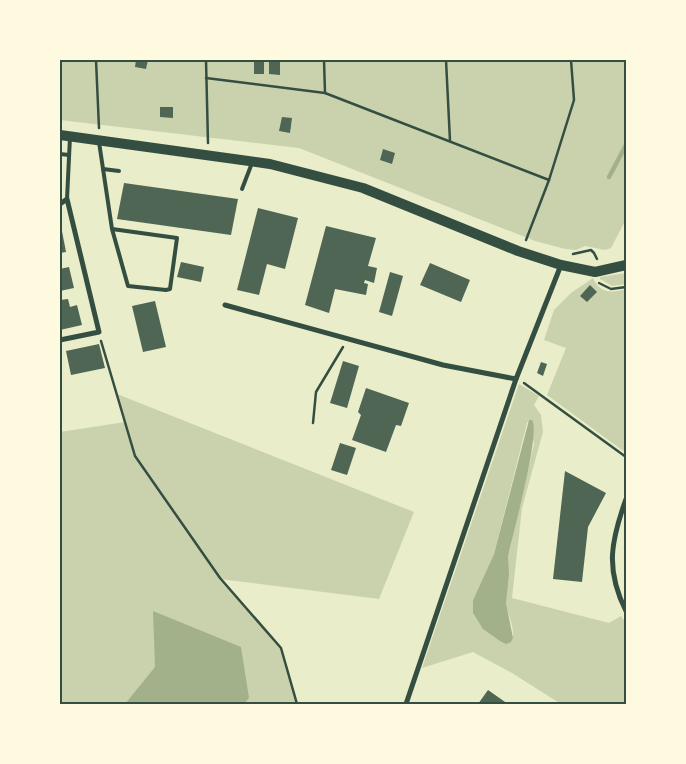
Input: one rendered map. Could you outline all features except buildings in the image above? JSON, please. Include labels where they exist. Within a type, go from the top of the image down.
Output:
[{"type":"main road","points":[[65,136],[289,168],[363,188],[518,251],[560,265],[595,272],[626,265]]},
{"type":"street","points":[[60,204],[67,199],[99,332],[60,340]]},
{"type":"street","points":[[406,704],[516,379],[560,265]]},
{"type":"street","points":[[225,305],[443,365],[516,379]]},
{"type":"street","points":[[626,499],[616,526],[612,568],[615,585],[626,611]]},
{"type":"lane","points":[[65,136],[69,155],[67,199]]},
{"type":"lane","points":[[99,142],[112,229],[128,286],[170,289],[177,238],[112,229]]},
{"type":"lane","points":[[60,154],[69,155]]},
{"type":"lane","points":[[242,189],[253,162]]},
{"type":"lane","points":[[103,169],[119,171]]},
{"type":"path","points":[[96,60],[99,142]]},
{"type":"path","points":[[206,60],[208,156]]},
{"type":"path","points":[[324,60],[325,93]]},
{"type":"path","points":[[446,60],[450,141]]},
{"type":"path","points":[[518,251],[528,235],[549,180],[574,100],[571,60]]},
{"type":"path","points":[[206,78],[325,93],[549,180]]},
{"type":"path","points":[[99,332],[135,456],[220,578],[282,648],[297,704]]},
{"type":"path","points":[[313,423],[316,392],[347,339]]},
{"type":"path","points":[[516,379],[530,385],[626,457]]},
{"type":"shaded area","points":[[60,60],[626,60],[626,218],[611,248],[605,250],[585,246],[576,250],[565,249],[535,241],[299,148],[60,120]]},
{"type":"shaded area","points":[[626,273],[626,284],[612,286],[600,279],[600,277]]},
{"type":"shaded area","points":[[593,278],[603,290],[616,291],[626,289],[626,453],[547,395],[566,348],[544,340],[554,310],[571,293]]},
{"type":"shaded area","points":[[519,384],[539,396],[534,405],[541,415],[543,432],[522,508],[512,598],[609,623],[621,616],[626,623],[626,704],[561,704],[512,673],[473,652],[422,668]],"holes":[[[529,420],[534,444],[508,557],[506,604],[513,628],[511,642],[473,600],[494,554]]]},
{"type":"shaded area","points":[[117,394],[414,512],[379,599],[220,579],[281,648],[297,704],[60,704],[60,432],[125,422]]},
{"type":"shaded area","points":[[529,420],[532,420],[534,429],[533,444],[508,557],[509,574],[506,603],[513,638],[511,642],[506,644],[483,629],[473,613],[473,600],[494,554]]},
{"type":"shaded area","points":[[153,611],[241,647],[249,698],[244,704],[125,704],[155,667]]},
{"type":"waterway","points":[[609,177],[626,145]]}]
